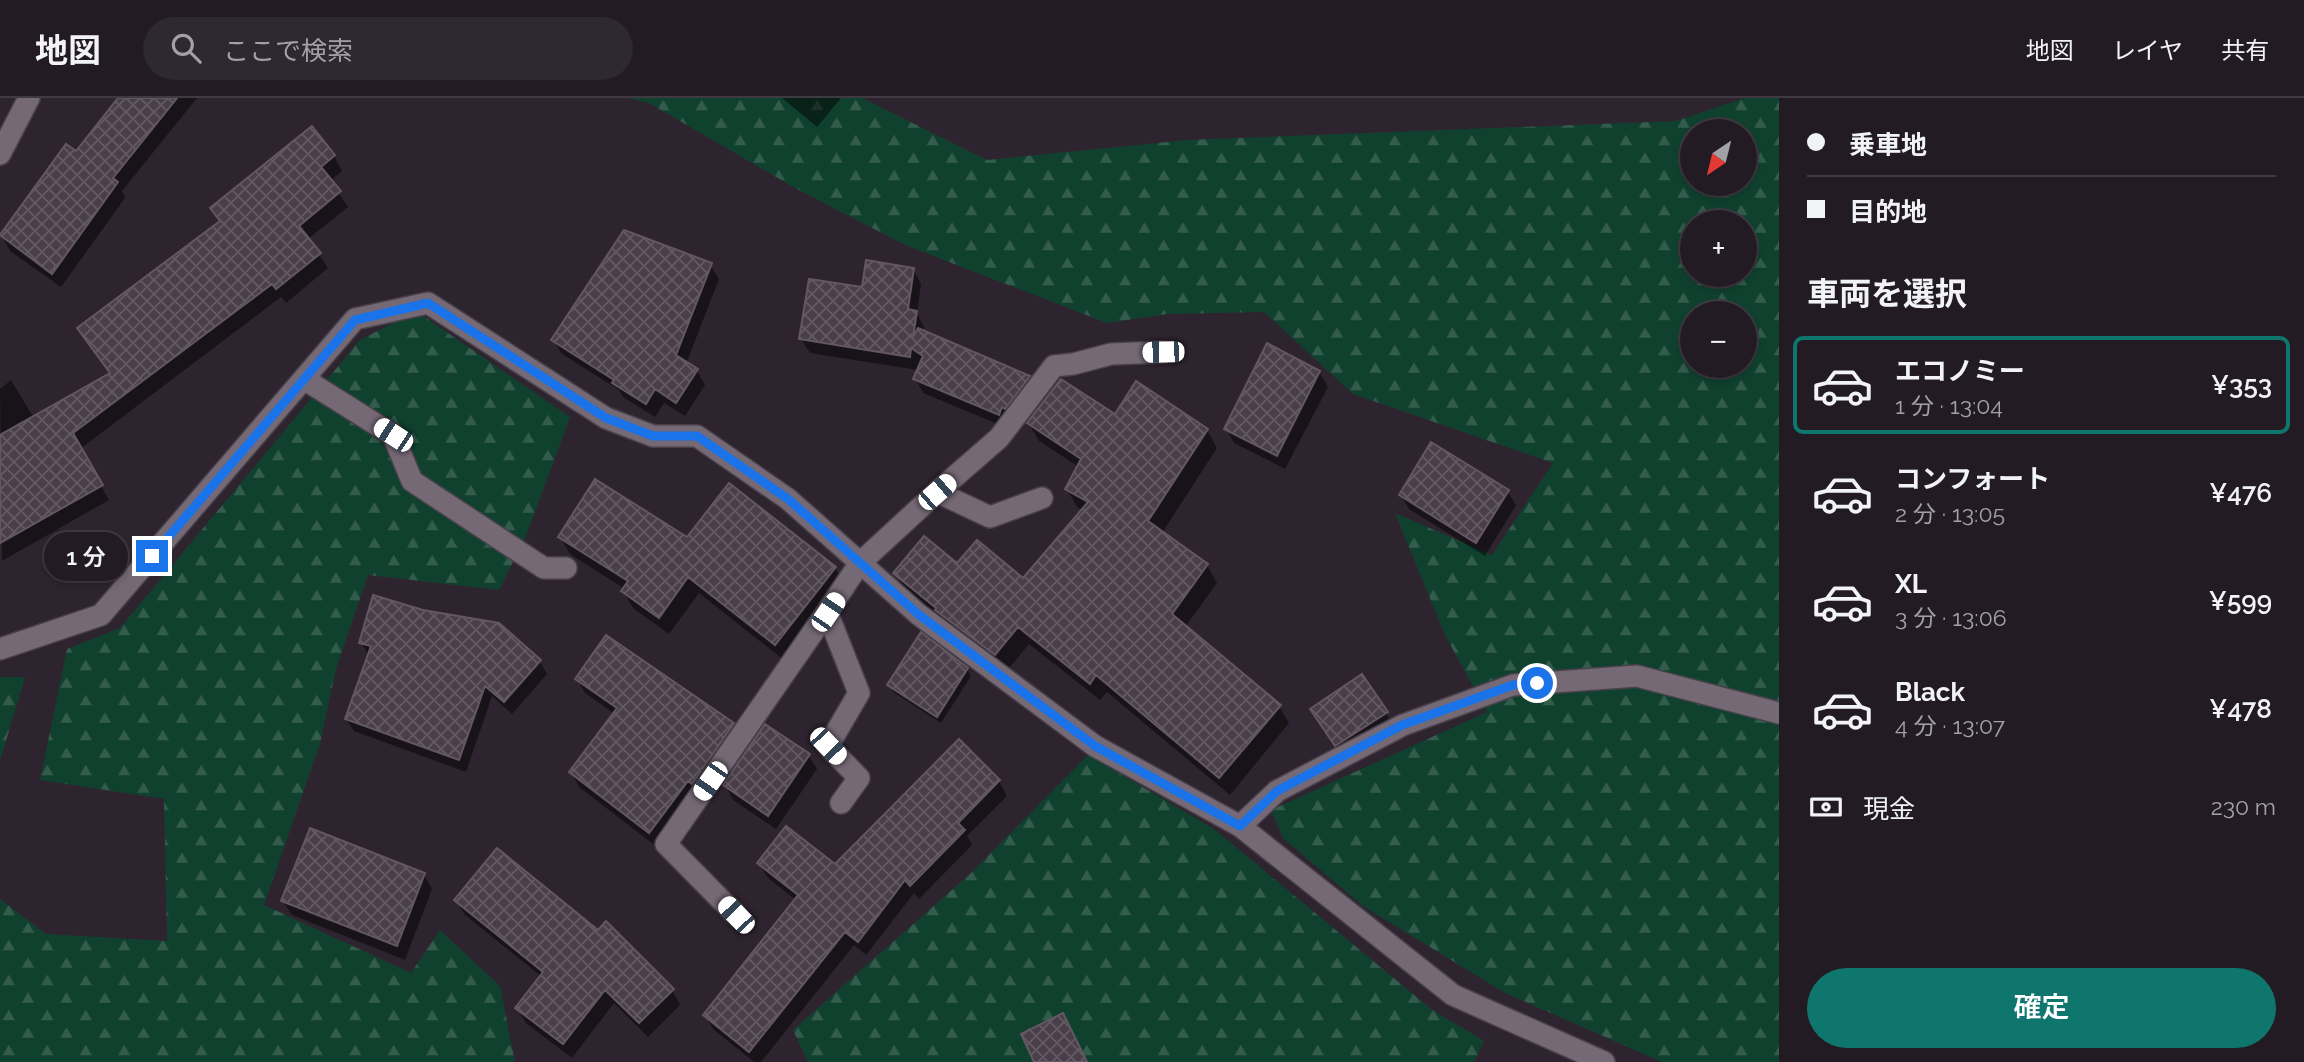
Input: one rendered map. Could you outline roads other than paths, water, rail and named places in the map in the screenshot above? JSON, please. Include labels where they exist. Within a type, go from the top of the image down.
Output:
[{"type":"street","points":[[0,154],[29,98]]},
{"type":"street","points":[[0,649],[101,615],[355,320],[428,303],[606,418],[653,436],[697,436],[788,499],[918,614],[1095,746],[1240,826],[1453,995],[1604,1062]]},
{"type":"street","points":[[736,915],[666,844],[860,563],[999,438],[1054,366],[1111,354],[1163,352]]},
{"type":"street","points":[[304,379],[393,435],[412,481],[544,568],[566,568]]},
{"type":"street","points":[[937,492],[990,517],[1042,498]]},
{"type":"street","points":[[828,612],[859,693],[828,746],[859,778],[841,803]]},
{"type":"street","points":[[1240,826],[1277,791],[1402,725],[1513,685],[1637,676],[1779,713]]}]
